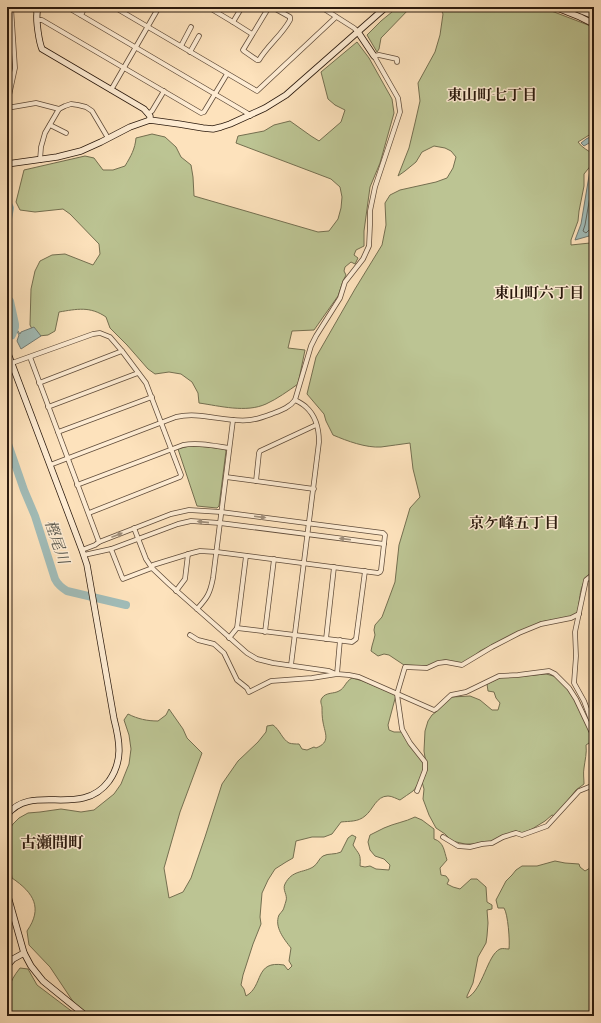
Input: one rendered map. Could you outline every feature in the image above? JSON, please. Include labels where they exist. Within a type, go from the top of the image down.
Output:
[{"type":"street","points":[[7,105],[15,68],[11,7]]},
{"type":"street","points":[[67,7],[250,116]]},
{"type":"street","points":[[81,15],[85,7]]},
{"type":"street","points":[[114,7],[257,91],[336,18]]},
{"type":"street","points":[[111,90],[159,7]]},
{"type":"street","points":[[180,7],[183,9],[186,7]]},
{"type":"street","points":[[213,7],[213,10],[252,34]]},
{"type":"street","points":[[233,22],[242,7]]},
{"type":"street","points":[[269,7],[243,50],[257,60],[259,60],[265,50],[290,20],[290,17],[272,7]]},
{"type":"street","points":[[50,465],[176,417],[198,415],[233,420],[248,420],[265,417],[289,406],[295,400],[313,341],[340,298],[346,282],[363,259],[369,246],[370,211],[375,187],[400,112],[398,98],[374,56],[358,32],[322,7]]},
{"type":"street","points":[[7,164],[66,156],[101,142],[137,124],[150,120],[203,128],[226,126],[250,116],[286,95],[386,7]]},
{"type":"street","points":[[555,7],[594,24]]},
{"type":"street","points":[[572,7],[594,16]]},
{"type":"street","points":[[38,8],[37,20],[42,49],[144,109],[150,120]]},
{"type":"street","points":[[37,20],[42,20],[201,113],[204,112],[227,74]]},
{"type":"street","points":[[181,46],[191,27]]},
{"type":"street","points":[[190,52],[199,36]]},
{"type":"street","points":[[374,56],[379,55],[397,59],[397,62]]},
{"type":"street","points":[[148,114],[152,111],[164,91]]},
{"type":"street","points":[[7,108],[36,103],[59,109]]},
{"type":"street","points":[[40,160],[41,147],[45,133],[59,109],[71,104],[86,107],[92,111],[108,138]]},
{"type":"street","points":[[50,125],[66,133]]},
{"type":"street","points":[[12,363],[93,334],[104,334],[110,337],[122,351],[148,387],[172,449],[181,475],[180,478],[89,513]]},
{"type":"street","points":[[7,351],[83,553],[99,630],[120,749],[114,774],[107,783],[94,794],[76,800],[30,800],[14,807],[7,815]]},
{"type":"street","points":[[39,383],[122,351]]},
{"type":"street","points":[[30,357],[99,542]]},
{"type":"street","points":[[48,407],[138,373]]},
{"type":"street","points":[[58,432],[152,397]]},
{"type":"street","points":[[292,665],[319,442],[315,420],[308,410],[295,400]]},
{"type":"street","points":[[197,609],[210,592],[213,578],[233,420]]},
{"type":"street","points":[[256,481],[260,452],[316,425]]},
{"type":"street","points":[[78,485],[172,449],[191,444],[229,448]]},
{"type":"street","points":[[226,477],[314,489]]},
{"type":"street","points":[[83,553],[99,542],[134,528],[172,514],[194,509],[383,533],[385,535],[380,572],[378,573],[200,551],[153,565],[152,568],[123,579],[111,549]]},
{"type":"street","points":[[83,553],[111,549],[185,522],[196,521],[384,544]]},
{"type":"street","points":[[134,528],[146,559],[152,568],[228,638],[256,659],[329,671],[337,674],[356,676],[434,710],[451,696],[466,692],[499,676],[518,676],[548,671],[555,674],[569,688],[576,699],[594,740]]},
{"type":"street","points":[[176,591],[184,579],[188,554]]},
{"type":"street","points":[[228,638],[237,628],[246,556]]},
{"type":"street","points":[[265,632],[274,560]]},
{"type":"street","points":[[326,639],[334,567]]},
{"type":"street","points":[[237,628],[352,642],[356,639],[365,571]]},
{"type":"street","points":[[594,575],[586,580],[575,632],[576,656],[574,683],[584,701],[594,728]]},
{"type":"street","points":[[417,791],[425,770],[425,762],[410,743],[402,729],[397,694],[405,667],[427,668],[446,662],[457,665],[462,664],[519,632],[541,624],[571,618],[579,614]]},
{"type":"street","points":[[190,635],[198,640],[214,644],[224,653],[237,680],[247,688],[249,692],[271,681],[312,678],[337,674]]},
{"type":"street","points":[[337,674],[340,640]]},
{"type":"street","points":[[443,837],[458,846],[470,848],[482,844],[492,843],[511,834],[525,834],[547,826],[579,791],[594,785]]},
{"type":"street","points":[[7,893],[9,908],[24,953],[31,966],[43,981],[86,1016]]},
{"type":"street","points":[[7,966],[13,959],[24,953]]},
{"type":"green space","points":[[398,7],[411,7],[381,38],[377,52],[367,35]]},
{"type":"green space","points":[[440,7],[541,7],[588,25],[594,29],[594,132],[578,142],[594,155],[594,161],[584,174],[584,186],[578,221],[571,240],[571,245],[590,243],[594,238],[594,574],[585,580],[581,590],[578,612],[571,617],[540,622],[480,651],[462,663],[457,664],[445,660],[426,666],[404,665],[389,655],[384,654],[378,656],[371,651],[375,635],[375,625],[382,617],[395,582],[399,545],[410,508],[420,497],[413,469],[410,443],[375,447],[350,442],[333,435],[324,414],[307,394],[316,357],[382,245],[386,225],[385,203],[390,195],[400,190],[447,178],[453,168],[456,157],[451,151],[434,146],[422,152],[416,162],[398,176],[409,148],[420,101],[418,83],[435,52],[440,35],[443,14]]},
{"type":"green space","points":[[357,42],[369,58],[392,99],[394,113],[380,163],[370,187],[364,231],[364,246],[356,250],[354,255],[358,258],[355,264],[351,262],[345,267],[344,271],[346,275],[338,296],[314,330],[292,331],[288,348],[305,350],[298,384],[274,400],[258,407],[233,408],[199,403],[198,393],[192,382],[181,374],[169,372],[155,374],[148,369],[110,328],[106,317],[94,311],[83,309],[59,312],[55,331],[48,335],[39,336],[34,333],[30,325],[31,289],[35,271],[40,261],[52,255],[65,254],[93,265],[100,254],[99,244],[70,214],[63,209],[35,212],[20,210],[16,202],[24,170],[85,156],[94,158],[103,170],[113,170],[125,166],[135,146],[136,138],[152,134],[165,137],[176,147],[181,157],[191,165],[194,196],[318,232],[329,231],[338,219],[341,208],[342,197],[340,187],[331,179],[236,143],[238,136],[264,131],[274,125],[290,121],[319,141],[341,122],[345,110],[335,105],[328,99],[321,72]]},
{"type":"green space","points":[[189,446],[225,449],[226,451],[219,506],[217,508],[197,506],[178,449]]},
{"type":"green space","points":[[546,674],[558,678],[563,683],[578,707],[590,733],[592,740],[586,745],[584,784],[576,790],[555,816],[552,815],[545,821],[523,833],[516,831],[502,836],[495,841],[474,844],[465,844],[452,841],[436,828],[423,799],[424,789],[422,782],[427,770],[424,751],[425,731],[428,721],[432,715],[452,697],[470,696],[480,700],[492,710],[498,710],[500,703],[494,692],[488,691],[487,684],[506,676]]},
{"type":"green space","points":[[352,678],[396,695],[388,725],[389,730],[394,732],[402,732],[424,764],[422,774],[413,791],[400,800],[390,796],[380,798],[362,818],[354,821],[341,822],[332,834],[324,837],[312,837],[296,841],[293,858],[275,869],[262,893],[260,917],[261,924],[253,944],[241,985],[246,996],[252,992],[260,975],[268,966],[274,964],[284,965],[288,970],[292,966],[289,961],[291,948],[280,933],[278,924],[279,915],[283,910],[286,901],[284,886],[288,879],[294,874],[313,867],[323,856],[341,852],[348,838],[352,835],[356,837],[353,845],[360,856],[360,866],[370,866],[376,869],[389,870],[390,865],[384,859],[375,856],[370,850],[368,842],[370,835],[388,826],[415,817],[422,820],[434,829],[434,839],[440,842],[443,847],[447,860],[440,868],[441,875],[446,876],[449,880],[447,884],[460,889],[471,879],[477,879],[486,887],[487,902],[492,905],[492,909],[487,910],[488,923],[486,943],[478,957],[473,983],[467,998],[477,988],[496,952],[500,949],[509,949],[507,916],[504,908],[498,908],[496,900],[506,881],[516,870],[522,866],[537,866],[555,861],[579,864],[585,871],[590,868],[594,859],[594,1016],[92,1016],[78,1008],[50,967],[29,945],[27,931],[32,923],[35,908],[31,895],[12,878],[7,846],[8,831],[13,824],[19,818],[28,813],[61,809],[81,812],[94,810],[114,794],[121,784],[129,764],[131,749],[129,735],[124,720],[128,714],[150,721],[158,721],[166,715],[169,709],[183,729],[187,738],[202,753],[180,812],[164,868],[169,898],[183,892],[191,878],[222,784],[238,761],[258,742],[266,732],[267,726],[273,725],[287,741],[290,743],[299,744],[302,749],[307,750],[321,746],[324,743],[326,734],[322,718],[321,699],[326,695],[341,690]]},
{"type":"green space","points":[[20,968],[28,969],[37,985],[78,1016],[13,1016],[7,1011],[7,998],[13,978]]},
{"type":"water","points":[[594,135],[594,144],[589,143],[584,146],[581,143],[586,139]]},
{"type":"water","points":[[594,168],[594,230],[589,236],[575,240],[581,224],[590,170]]},
{"type":"water","points":[[34,327],[41,336],[21,349],[17,341],[19,335],[15,328],[20,334],[21,332]]},
{"type":"waterway","name":"樫尾川","points":[[7,202],[10,208],[7,224]]},
{"type":"waterway","name":"樫尾川","points":[[7,298],[10,301],[15,324],[12,335]]},
{"type":"waterway","name":"樫尾川","points":[[7,441],[24,490],[35,516],[57,583],[67,591],[126,605]]},
{"type":"district","name":"東山町七丁目","points":[[492,95]]},
{"type":"district","name":"東山町六丁目","points":[[539,293]]},
{"type":"district","name":"京ケ峰五丁目","points":[[514,523]]},
{"type":"district","name":"古瀬間町","points":[[52,842]]}]
